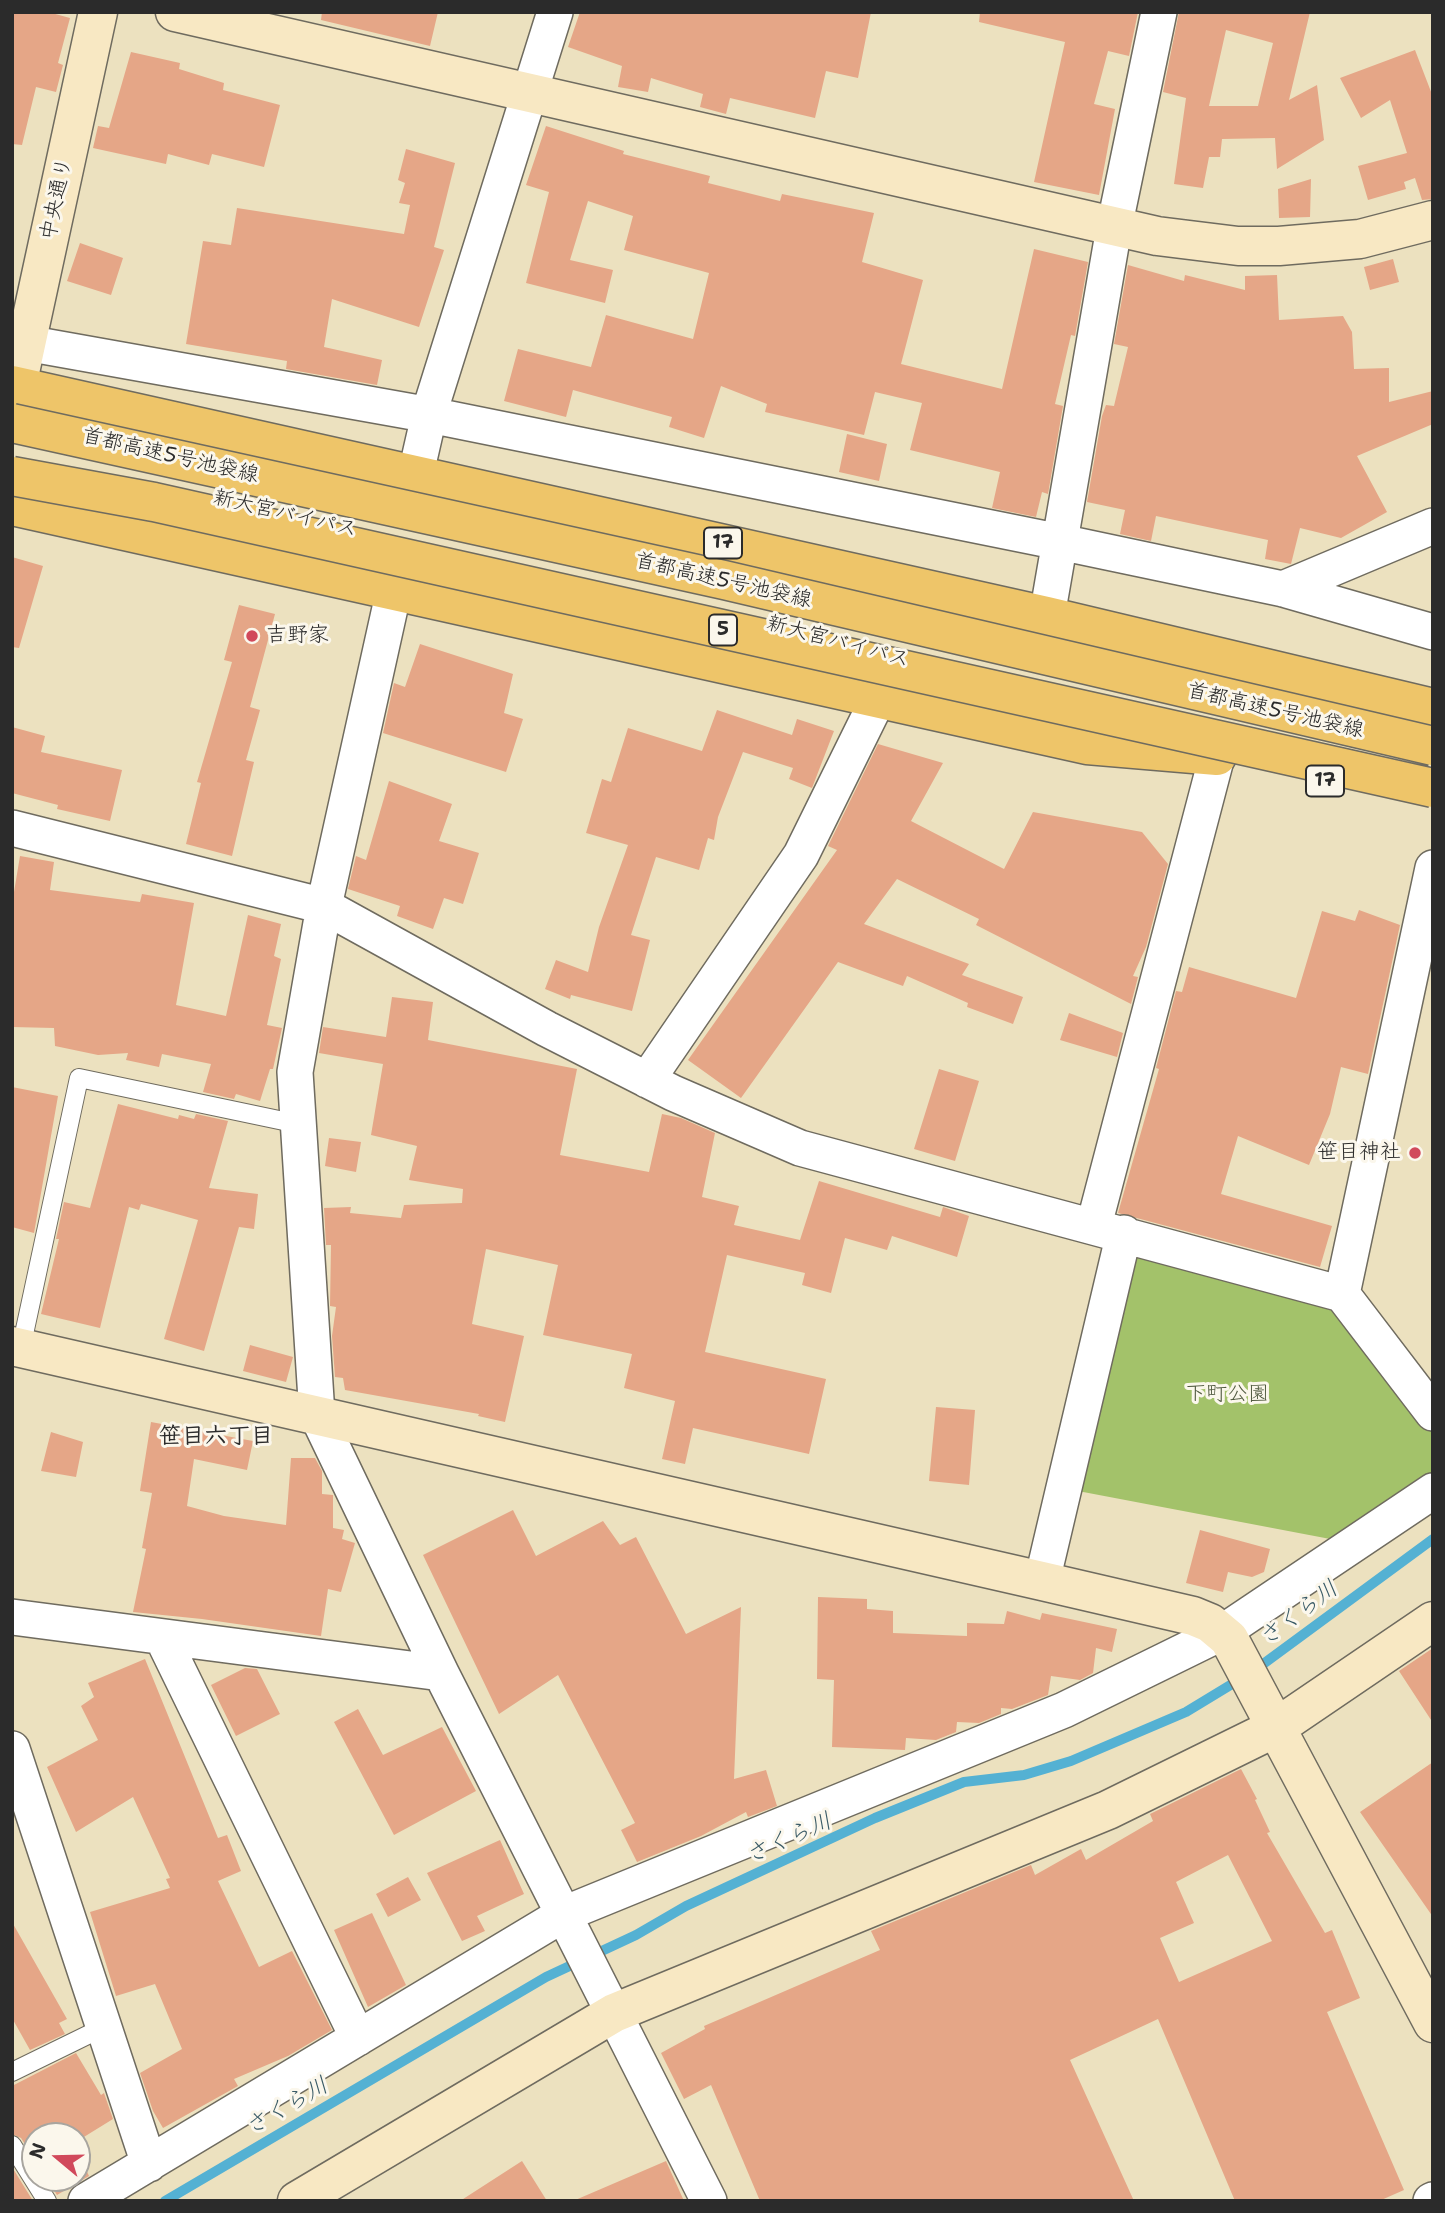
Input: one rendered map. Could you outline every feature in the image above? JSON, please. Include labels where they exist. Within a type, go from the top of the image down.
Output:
[{"type":"highway","name":"17","points":[[14,393],[416,473],[1433,708]]},
{"type":"highway","name":"首都高速5号池袋線","points":[[12,423],[724,580],[1228,701],[1433,746]]},
{"type":"highway","name":"首都高速5号池袋線","points":[[12,476],[155,502],[1433,788]]},
{"type":"highway","name":"新大宮バイパス","points":[[1433,728],[973,647],[156,477],[722,612],[971,677],[1217,756],[1433,806]]},
{"type":"highway","name":"17","points":[[12,506],[1087,745],[1217,756]]},
{"type":"street","name":"中央通り","points":[[14,393],[98,12]]},
{"type":"street","points":[[175,12],[1114,228],[1196,243],[1266,246],[1360,239],[1433,220]]},
{"type":"street","points":[[416,473],[430,415],[555,12]]},
{"type":"street","points":[[1047,617],[1114,228],[1159,12]]},
{"type":"street","points":[[26,343],[430,415],[1060,542],[1283,589],[1433,632]]},
{"type":"street","points":[[1283,589],[1433,526]]},
{"type":"street","points":[[394,590],[324,906],[295,1072],[317,1415],[441,1673],[709,2201]]},
{"type":"street","points":[[647,1080],[802,855],[878,698]]},
{"type":"street","points":[[1042,1581],[1109,1229],[1217,756]]},
{"type":"street","points":[[12,828],[324,906],[647,1080],[800,1149],[1109,1229],[1342,1294],[1433,1413]]},
{"type":"street","points":[[1342,1294],[1433,868]]},
{"type":"street","points":[[16,1347],[1193,1616],[1226,1636],[1433,2023]]},
{"type":"street","points":[[86,2201],[358,2038],[571,1927],[1226,1636],[1433,1491]]},
{"type":"street","points":[[12,1617],[441,1673]]},
{"type":"street","points":[[297,2201],[614,2013],[1108,1810],[1433,1621]]},
{"type":"street","points":[[162,1637],[358,2038]]},
{"type":"street","points":[[12,1749],[149,2164]]},
{"type":"lane","points":[[16,1347],[79,1078],[298,1124]]},
{"type":"lane","points":[[12,2072],[104,2027]]},
{"type":"lane","points":[[12,2145],[47,2201]]},
{"type":"green space","name":"下町公園","points":[[1136,1247],[1335,1299],[1433,1433],[1433,1481],[1346,1542],[1078,1491]]},
{"type":"building","points":[[12,12],[48,12],[70,18],[58,63],[63,65],[56,92],[36,87],[22,145],[12,144]]},
{"type":"building","points":[[322,12],[438,12],[430,46],[321,20]]},
{"type":"building","points":[[580,12],[871,12],[858,78],[826,71],[815,118],[730,98],[726,114],[700,107],[703,94],[651,78],[648,92],[618,87],[622,66],[568,47]]},
{"type":"building","points":[[980,12],[1138,12],[1129,56],[1108,51],[1094,104],[1115,109],[1099,195],[1034,182],[1065,42],[979,22]]},
{"type":"building","points":[[1179,12],[1310,12],[1289,100],[1317,85],[1324,140],[1277,169],[1275,138],[1222,139],[1220,157],[1209,157],[1203,188],[1174,184],[1186,98],[1163,92]],"holes":[[[1226,30],[1273,43],[1258,106],[1209,106]]]},
{"type":"building","points":[[1415,50],[1433,97],[1433,199],[1422,200],[1415,178],[1404,182],[1406,189],[1368,200],[1358,166],[1407,153],[1390,100],[1361,118],[1340,78]]},
{"type":"building","points":[[131,52],[180,63],[179,69],[224,83],[223,90],[280,105],[264,167],[212,154],[209,165],[168,154],[166,164],[93,148],[98,126],[109,128]]},
{"type":"building","points":[[546,126],[624,151],[623,154],[710,176],[708,183],[780,201],[782,194],[874,213],[862,262],[923,280],[901,364],[1002,389],[1034,249],[1088,262],[1075,336],[1071,335],[1055,404],[1063,406],[1048,494],[1042,492],[1036,517],[992,508],[1000,472],[910,450],[922,403],[875,392],[864,435],[765,412],[767,404],[721,386],[704,438],[669,427],[672,417],[573,390],[566,417],[504,401],[518,349],[591,367],[606,315],[693,339],[709,273],[624,250],[633,216],[588,201],[570,260],[613,270],[605,303],[526,283],[549,192],[526,185]]},
{"type":"building","points":[[406,149],[455,163],[434,247],[444,250],[419,327],[332,299],[324,347],[382,360],[377,385],[286,369],[287,361],[186,344],[203,241],[231,245],[237,208],[404,234],[410,205],[399,203],[405,183],[398,180]]},
{"type":"building","points":[[1311,179],[1310,217],[1279,218],[1278,189]]},
{"type":"building","points":[[80,243],[123,258],[111,295],[67,281]]},
{"type":"building","points":[[1393,259],[1399,282],[1370,290],[1364,267]]},
{"type":"building","points":[[1128,265],[1184,281],[1185,275],[1245,290],[1245,276],[1277,275],[1279,320],[1343,316],[1352,332],[1354,369],[1389,368],[1389,402],[1433,391],[1433,424],[1357,456],[1387,512],[1341,538],[1300,528],[1291,564],[1265,559],[1268,540],[1156,516],[1151,541],[1120,534],[1125,510],[1087,502],[1102,416],[1106,405],[1114,406],[1128,347],[1114,344]]},
{"type":"building","points":[[847,434],[887,444],[879,481],[839,472]]},
{"type":"building","points":[[12,557],[43,566],[19,648],[12,647]]},
{"type":"building","points":[[239,605],[275,614],[250,707],[260,710],[246,760],[254,762],[232,856],[186,844],[201,783],[197,782],[232,662],[224,660]]},
{"type":"building","points":[[420,644],[513,674],[504,713],[523,719],[506,772],[383,733],[394,683],[405,687]]},
{"type":"building","points":[[717,710],[792,735],[797,719],[834,731],[812,788],[789,779],[793,768],[743,752],[718,817],[714,840],[708,838],[699,870],[656,857],[631,935],[650,940],[632,1011],[571,995],[570,999],[545,989],[556,960],[588,972],[599,927],[628,845],[586,833],[602,779],[611,782],[628,728],[702,751]]},
{"type":"building","points":[[12,727],[45,736],[41,752],[122,770],[110,821],[57,809],[58,805],[12,793]]},
{"type":"building","points":[[878,744],[943,763],[911,821],[1004,869],[1033,812],[1142,832],[1168,864],[1146,947],[1133,976],[1138,977],[1131,1004],[976,925],[979,919],[897,879],[864,924],[969,964],[962,975],[1023,997],[1013,1024],[967,1007],[968,1003],[907,976],[903,986],[838,962],[741,1098],[688,1060],[837,850],[828,846]]},
{"type":"building","points":[[389,781],[452,804],[439,841],[479,853],[463,904],[444,898],[433,929],[397,916],[400,906],[348,889],[356,856],[366,860]]},
{"type":"building","points":[[20,856],[54,862],[50,890],[140,902],[142,894],[194,903],[176,1005],[226,1016],[248,915],[281,924],[274,956],[281,959],[267,1025],[282,1028],[273,1069],[270,1069],[260,1101],[236,1094],[234,1099],[203,1092],[211,1064],[162,1054],[159,1067],[126,1060],[128,1053],[98,1055],[55,1046],[54,1028],[12,1027],[12,904]]},
{"type":"building","points":[[1359,910],[1400,925],[1368,1074],[1341,1067],[1330,1114],[1309,1165],[1238,1136],[1221,1194],[1332,1226],[1320,1267],[1118,1213],[1159,1069],[1156,1068],[1176,991],[1182,992],[1189,967],[1296,998],[1322,911],[1355,921]]},
{"type":"building","points":[[392,997],[433,1002],[428,1040],[577,1069],[560,1155],[649,1172],[662,1114],[681,1118],[715,1133],[702,1197],[739,1206],[734,1225],[800,1240],[819,1181],[940,1217],[943,1207],[969,1216],[957,1257],[892,1236],[887,1250],[845,1238],[831,1293],[802,1285],[805,1273],[727,1255],[705,1352],[826,1379],[809,1454],[693,1428],[685,1464],[662,1459],[675,1401],[624,1388],[632,1354],[543,1335],[558,1265],[486,1249],[472,1324],[524,1336],[505,1422],[478,1416],[479,1414],[345,1390],[343,1378],[335,1377],[332,1336],[336,1307],[330,1306],[331,1245],[326,1245],[324,1208],[351,1207],[350,1213],[401,1218],[404,1205],[462,1203],[463,1189],[409,1180],[417,1146],[371,1135],[383,1064],[319,1053],[323,1027],[386,1037]]},
{"type":"building","points":[[1069,1013],[1123,1033],[1117,1057],[1060,1040]]},
{"type":"building","points":[[939,1069],[979,1081],[955,1161],[914,1149]]},
{"type":"building","points":[[12,1087],[58,1096],[34,1233],[12,1227]]},
{"type":"building","points":[[118,1104],[178,1119],[179,1115],[194,1119],[196,1114],[228,1121],[209,1188],[258,1194],[254,1229],[239,1227],[204,1351],[164,1339],[198,1220],[141,1204],[139,1210],[129,1207],[100,1328],[41,1314],[59,1239],[56,1239],[64,1202],[90,1208]]},
{"type":"building","points":[[329,1138],[361,1142],[356,1172],[325,1166]]},
{"type":"building","points":[[250,1345],[293,1357],[286,1382],[243,1371]]},
{"type":"building","points":[[936,1407],[975,1410],[969,1485],[929,1481]]},
{"type":"building","points":[[151,1422],[253,1441],[247,1470],[194,1459],[187,1506],[224,1516],[286,1525],[291,1458],[315,1458],[322,1471],[322,1494],[333,1495],[333,1528],[344,1530],[342,1539],[355,1543],[341,1592],[328,1589],[321,1636],[133,1612],[146,1549],[142,1548],[152,1493],[140,1491]]},
{"type":"building","points":[[51,1432],[83,1442],[76,1477],[41,1471]]},
{"type":"building","points":[[513,1510],[536,1556],[603,1521],[620,1545],[636,1537],[686,1634],[741,1607],[734,1779],[766,1770],[777,1806],[748,1817],[746,1812],[701,1836],[637,1862],[621,1830],[635,1823],[558,1675],[499,1714],[423,1555]]},
{"type":"building","points":[[1200,1530],[1270,1549],[1264,1572],[1252,1577],[1228,1572],[1223,1592],[1186,1583]]},
{"type":"building","points":[[818,1597],[867,1599],[867,1609],[893,1611],[893,1633],[967,1636],[967,1623],[1004,1624],[1007,1611],[1040,1620],[1042,1613],[1117,1629],[1112,1652],[1096,1648],[1093,1673],[1080,1680],[1051,1676],[1048,1695],[1012,1709],[1001,1708],[1001,1714],[979,1723],[957,1722],[956,1732],[936,1740],[906,1738],[905,1750],[832,1747],[834,1680],[817,1679]]},
{"type":"building","points":[[1433,1648],[1433,1723],[1399,1671]]},
{"type":"building","points":[[145,1659],[218,1838],[227,1835],[241,1871],[218,1881],[259,1967],[292,1951],[332,2030],[288,2056],[234,2079],[238,2086],[163,2128],[153,2111],[140,2073],[182,2049],[155,1984],[116,1996],[90,1912],[170,1888],[166,1879],[170,1878],[133,1797],[76,1832],[47,1767],[98,1740],[81,1706],[94,1697],[88,1683]]},
{"type":"building","points":[[245,1668],[257,1669],[280,1714],[236,1736],[211,1685]]},
{"type":"building","points":[[358,1709],[383,1755],[442,1727],[476,1791],[394,1835],[334,1722]]},
{"type":"building","points":[[1433,1762],[1433,1917],[1360,1812]]},
{"type":"building","points":[[1241,1769],[1257,1799],[1255,1800],[1270,1832],[1267,1833],[1325,1933],[1332,1930],[1360,1998],[1327,2012],[1404,2190],[1379,2201],[1235,2201],[1158,2019],[1070,2060],[1134,2201],[760,2201],[711,2085],[684,2099],[661,2053],[705,2029],[704,2026],[880,1950],[871,1931],[1031,1865],[1035,1875],[1081,1849],[1086,1860],[1153,1821],[1150,1814]],"holes":[[[1228,1855],[1272,1941],[1179,1982],[1160,1938],[1194,1923],[1176,1882]]]},
{"type":"building","points":[[500,1840],[524,1894],[477,1916],[485,1931],[462,1941],[427,1873]]},
{"type":"building","points":[[408,1877],[421,1900],[388,1917],[376,1894]]},
{"type":"building","points":[[372,1913],[406,1985],[368,2007],[334,1930]]},
{"type":"building","points":[[12,1922],[67,2019],[59,2023],[65,2034],[30,2050],[12,2018]]},
{"type":"building","points":[[76,2053],[101,2095],[104,2093],[113,2119],[91,2133],[91,2122],[21,2122],[21,2138],[12,2134],[12,2086]]},
{"type":"building","points":[[522,2161],[547,2201],[460,2201]]},
{"type":"building","points":[[666,2161],[684,2201],[573,2201]]},
{"type":"building","points":[[12,2167],[21,2182],[21,2192],[27,2192],[33,2201],[12,2201]]},
{"type":"waterway","name":"さくら川","points":[[1255,1670],[1433,1539]]},
{"type":"waterway","name":"さくら川","points":[[165,2201],[546,1977],[636,1935],[686,1906],[875,1818],[964,1782],[1024,1775],[1071,1761],[1186,1712],[1242,1678]]},
{"type":"place","name":"吉野家","points":[[252,636]]},
{"type":"place","name":"笹目神社","points":[[1415,1153]]},
{"type":"district","name":"笹目六丁目","points":[[216,1437]]}]
